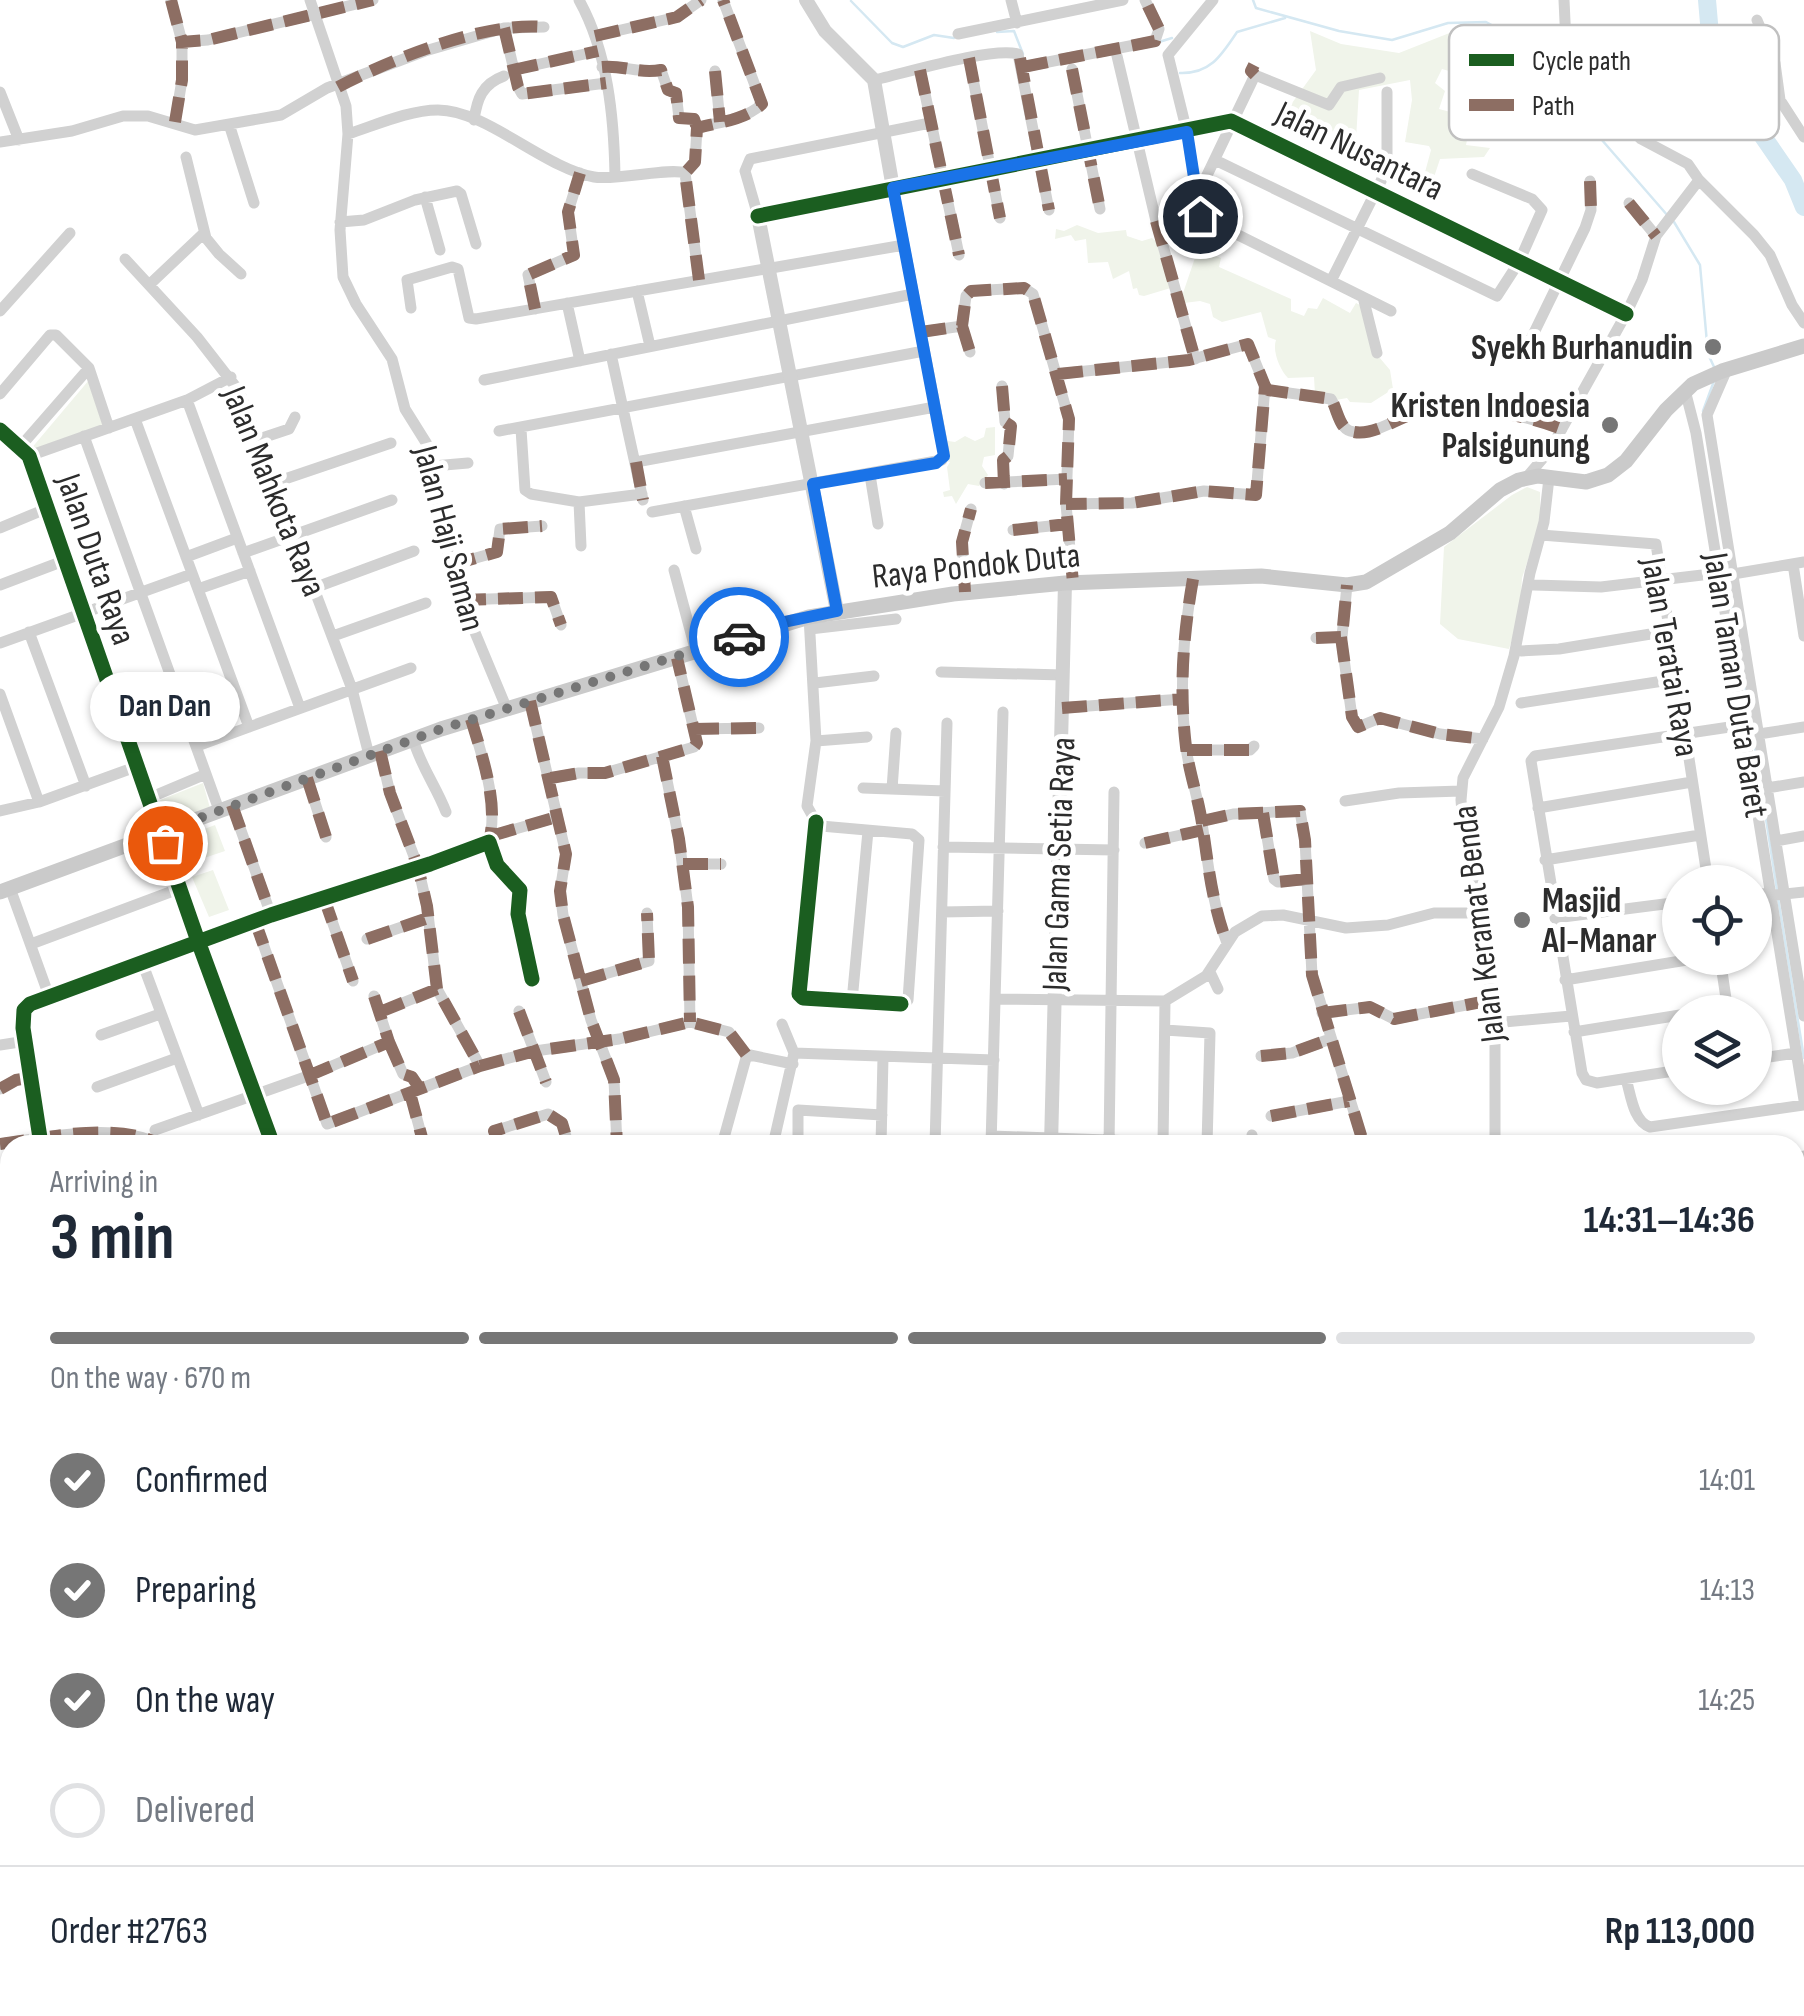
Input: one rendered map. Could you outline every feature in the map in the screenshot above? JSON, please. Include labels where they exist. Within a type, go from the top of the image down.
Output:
[{"type":"main road","points":[[1348,585],[1372,578],[1450,533],[1500,490],[1527,477],[1586,482],[1608,475],[1626,461],[1685,390],[1724,370],[1804,346]]},
{"type":"main road","name":"Raya Pondok Duta","points":[[5,890],[412,739],[696,652],[810,623],[837,611],[965,592],[1069,583],[1280,576],[1348,585]]},
{"type":"street","points":[[172,0],[182,42],[182,80],[175,122]]},
{"type":"street","points":[[182,42],[253,30],[311,6],[373,0]]},
{"type":"street","points":[[579,0],[595,36],[606,83],[614,129],[616,176]]},
{"type":"street","points":[[595,36],[677,17],[700,0]]},
{"type":"street","points":[[697,128],[756,110],[762,99],[723,0]]},
{"type":"street","points":[[652,512],[942,460],[944,452],[874,80],[826,31],[806,0]]},
{"type":"street","points":[[1011,0],[1016,23]]},
{"type":"street","points":[[958,34],[1122,0]]},
{"type":"street","points":[[1023,68],[1154,41],[1159,30],[1145,0]]},
{"type":"street","points":[[1214,0],[1168,56],[1187,132],[1198,211],[1206,222],[1391,310]]},
{"type":"street","name":"Jalan Haji Saman","points":[[311,6],[346,106],[348,134],[340,222],[345,283],[392,359],[402,402],[428,443],[434,497],[461,600],[506,708]]},
{"type":"street","points":[[1757,20],[1759,25]]},
{"type":"street","points":[[0,142],[72,132],[123,116],[148,116],[195,130],[289,112],[321,92],[370,70],[504,28],[544,26]]},
{"type":"street","points":[[504,28],[509,73],[522,94],[606,83]]},
{"type":"street","points":[[474,120],[481,93],[490,82],[509,73],[598,51]]},
{"type":"street","points":[[874,80],[969,58],[1010,52],[1020,56],[1049,210]]},
{"type":"street","points":[[1117,56],[1136,142],[1195,359]]},
{"type":"street","points":[[969,58],[1000,218]]},
{"type":"street","points":[[602,67],[617,66],[646,73],[662,70],[668,90],[676,93],[679,118],[694,119],[695,162],[685,173],[698,280]]},
{"type":"street","points":[[1072,69],[1100,209]]},
{"type":"street","points":[[920,70],[959,255]]},
{"type":"street","points":[[1196,197],[1254,70],[1328,105],[1340,87],[1380,78]]},
{"type":"street","points":[[715,71],[720,122]]},
{"type":"street","points":[[1779,87],[1780,100],[1804,137]]},
{"type":"street","points":[[0,92],[19,140]]},
{"type":"street","points":[[1331,281],[1387,169],[1387,92]]},
{"type":"street","points":[[348,134],[436,110],[474,120],[591,176],[679,170],[685,173]]},
{"type":"street","name":"Jalan Nusantara","points":[[758,216],[1232,121],[1626,314]]},
{"type":"street","points":[[837,611],[770,267],[745,171],[750,159],[930,123]]},
{"type":"street","points":[[229,124],[254,203]]},
{"type":"street","points":[[1644,140],[1683,160],[1764,246],[1804,322]]},
{"type":"street","points":[[186,157],[204,233],[218,254],[242,274]]},
{"type":"street","points":[[1215,160],[1497,296],[1519,262],[1542,214],[1541,206],[1472,174]]},
{"type":"street","points":[[535,309],[528,275],[574,255],[568,212],[580,173]]},
{"type":"street","points":[[1527,477],[1550,450],[1626,314],[1656,236],[1699,180]]},
{"type":"street","points":[[1528,345],[1591,210],[1590,181]]},
{"type":"street","points":[[340,222],[364,220],[424,197],[452,191],[461,194],[476,244]]},
{"type":"street","points":[[424,197],[440,250]]},
{"type":"street","points":[[1629,203],[1656,236]]},
{"type":"street","points":[[0,311],[70,233]]},
{"type":"street","points":[[148,285],[204,233]]},
{"type":"street","points":[[411,308],[407,280],[455,266],[472,319],[904,245]]},
{"type":"street","name":"Jalan Mahkota Raya","points":[[125,259],[230,377],[259,439],[418,867],[437,989]]},
{"type":"street","points":[[970,352],[962,326],[966,296],[971,291],[994,288],[1030,290],[1058,374],[1070,432],[1066,478],[1069,583]]},
{"type":"street","points":[[0,289],[11,298]]},
{"type":"street","points":[[637,291],[650,346]]},
{"type":"street","points":[[484,380],[914,294]]},
{"type":"street","points":[[1363,298],[1377,353]]},
{"type":"street","points":[[567,303],[580,360]]},
{"type":"street","points":[[920,332],[962,326]]},
{"type":"street","points":[[0,394],[52,334],[89,368],[109,428]]},
{"type":"street","points":[[1058,374],[1195,359],[1249,345],[1268,390],[1331,399],[1344,428],[1351,432],[1380,428],[1413,414],[1502,412],[1562,429]]},
{"type":"street","points":[[500,432],[924,351]]},
{"type":"street","points":[[521,428],[525,490],[531,494],[580,502],[642,497],[611,354]]},
{"type":"street","points":[[24,451],[89,368]]},
{"type":"street","points":[[1724,370],[1708,415],[1776,841],[1778,894],[1799,958],[1804,1013]]},
{"type":"street","points":[[24,451],[135,419],[186,400],[230,377]]},
{"type":"street","points":[[1002,386],[1005,422],[1011,426],[1012,436],[1008,456],[1003,460],[1004,484]]},
{"type":"street","points":[[1066,504],[1132,503],[1204,491],[1256,495],[1265,386]]},
{"type":"street","name":"Jalan Taman Duta Baret","points":[[1685,390],[1696,433],[1744,725],[1778,894],[1804,1102]]},
{"type":"street","points":[[186,400],[300,708]]},
{"type":"street","points":[[636,462],[935,408]]},
{"type":"street","points":[[259,439],[289,428],[295,417]]},
{"type":"street","points":[[135,419],[249,727]]},
{"type":"street","name":"Jalan Duta Raya","points":[[0,430],[24,451],[48,508],[162,832]]},
{"type":"street","points":[[84,436],[206,774],[225,808],[271,915]]},
{"type":"street","points":[[276,482],[391,443]]},
{"type":"street","points":[[433,466],[468,464]]},
{"type":"street","points":[[870,474],[878,524]]},
{"type":"street","points":[[985,483],[1066,478]]},
{"type":"street","name":"Jalan Keramat Benda","points":[[1495,1135],[1492,1000],[1475,870],[1460,810],[1463,778],[1499,707],[1514,656],[1541,535],[1549,478]]},
{"type":"street","points":[[243,553],[392,500]]},
{"type":"street","points":[[580,502],[581,546]]},
{"type":"street","points":[[684,506],[696,548]]},
{"type":"street","points":[[0,528],[48,508]]},
{"type":"street","points":[[965,592],[962,542],[971,509]]},
{"type":"street","points":[[1013,530],[1068,524]]},
{"type":"street","points":[[451,564],[497,552],[500,529],[542,526]]},
{"type":"street","name":"Jalan Teratai Raya","points":[[1541,535],[1652,541],[1658,550],[1705,865]]},
{"type":"street","points":[[186,557],[238,538]]},
{"type":"street","points":[[314,588],[414,551]]},
{"type":"street","points":[[0,585],[66,560]]},
{"type":"street","points":[[1733,574],[1799,563],[1804,636]]},
{"type":"street","points":[[674,570],[696,652]]},
{"type":"street","points":[[198,589],[250,571]]},
{"type":"street","points":[[1534,585],[1601,587],[1719,573]]},
{"type":"street","points":[[0,643],[192,574]]},
{"type":"street","points":[[1193,579],[1182,654],[1186,750],[1216,914],[1227,943]]},
{"type":"street","name":"Jalan Gama Setia Raya","points":[[1051,1135],[1056,849],[1069,583]]},
{"type":"street","points":[[1348,585],[1341,638],[1352,717],[1358,727],[1380,718],[1455,737],[1483,738]]},
{"type":"street","points":[[461,600],[552,598],[561,626]]},
{"type":"street","points":[[333,636],[426,603]]},
{"type":"street","points":[[812,817],[821,826],[912,834],[918,840],[908,1000],[901,1004],[803,998],[798,990],[812,817],[808,802],[816,741],[810,623],[896,619]]},
{"type":"street","points":[[1521,651],[1669,631]]},
{"type":"street","points":[[30,632],[86,786]]},
{"type":"street","points":[[1316,638],[1341,638]]},
{"type":"street","points":[[550,778],[605,773],[694,747],[694,729],[677,658]]},
{"type":"street","points":[[197,746],[412,668]]},
{"type":"street","points":[[942,672],[1063,675]]},
{"type":"street","points":[[815,682],[874,676]]},
{"type":"street","points":[[1520,703],[1676,679]]},
{"type":"street","points":[[0,694],[40,802]]},
{"type":"street","points":[[1062,708],[1182,699]]},
{"type":"street","points":[[530,702],[566,854],[560,902],[580,981],[614,1080],[617,1135]]},
{"type":"street","points":[[992,1135],[1003,712]]},
{"type":"street","points":[[472,719],[488,782],[490,839],[497,864],[520,890],[518,914],[532,979]]},
{"type":"street","points":[[935,1135],[947,723]]},
{"type":"street","points":[[1662,1073],[1597,1083],[1586,1080],[1571,1016],[1532,757],[1744,725]]},
{"type":"street","points":[[1759,734],[1804,727]]},
{"type":"street","points":[[694,729],[759,728]]},
{"type":"street","points":[[892,789],[896,732]]},
{"type":"street","points":[[816,741],[867,737]]},
{"type":"street","points":[[412,739],[422,768],[435,784],[446,812]]},
{"type":"street","points":[[1186,750],[1250,750],[1254,746]]},
{"type":"street","points":[[662,756],[688,907],[690,1022]]},
{"type":"street","points":[[0,811],[40,802],[138,766]]},
{"type":"street","points":[[149,798],[206,774]]},
{"type":"street","points":[[307,778],[326,837]]},
{"type":"street","points":[[1538,808],[1692,782]]},
{"type":"street","points":[[1768,788],[1804,782]]},
{"type":"street","points":[[863,788],[945,791]]},
{"type":"street","points":[[1344,800],[1462,790]]},
{"type":"street","points":[[1108,1135],[1114,792]]},
{"type":"street","points":[[1146,843],[1233,814],[1300,811],[1312,975],[1361,1135]]},
{"type":"street","points":[[1263,813],[1274,879],[1306,879]]},
{"type":"street","points":[[40,1135],[24,1010],[49,996],[198,941],[558,817]]},
{"type":"street","points":[[852,1001],[868,831]]},
{"type":"street","points":[[162,832],[269,1135]]},
{"type":"street","points":[[1545,860],[1700,835]]},
{"type":"street","points":[[1776,841],[1804,836]]},
{"type":"street","points":[[944,847],[1114,850]]},
{"type":"street","points":[[683,864],[721,864]]},
{"type":"street","points":[[31,944],[181,888]]},
{"type":"street","points":[[5,890],[31,944],[49,996]]},
{"type":"street","points":[[1772,894],[1804,892]]},
{"type":"street","points":[[324,898],[354,981]]},
{"type":"street","points":[[1555,918],[1662,904]]},
{"type":"street","points":[[942,912],[998,912]]},
{"type":"street","points":[[580,981],[641,966],[649,960],[647,913]]},
{"type":"street","points":[[995,999],[1166,1000],[1210,972],[1227,943],[1246,924],[1262,916],[1283,915],[1346,928],[1388,925],[1434,913],[1479,913]]},
{"type":"street","points":[[367,939],[428,918]]},
{"type":"street","points":[[255,921],[308,1076],[329,1125],[480,1066],[536,1051],[690,1022],[730,1032],[748,1057]]},
{"type":"street","points":[[142,962],[198,1115]]},
{"type":"street","points":[[1566,980],[1662,964]]},
{"type":"street","points":[[1210,972],[1218,989]]},
{"type":"street","points":[[380,1012],[437,989],[480,1066]]},
{"type":"street","points":[[374,996],[388,1042],[404,1074],[412,1077],[422,1135]]},
{"type":"street","points":[[1163,1135],[1166,1000]]},
{"type":"street","points":[[1322,1013],[1370,1007],[1394,1019],[1492,1000]]},
{"type":"street","points":[[518,1012],[546,1082]]},
{"type":"street","points":[[101,1036],[160,1014]]},
{"type":"street","points":[[1504,1022],[1571,1016]]},
{"type":"street","points":[[1574,1032],[1662,1018]]},
{"type":"street","points":[[775,1135],[794,1059],[782,1024]]},
{"type":"street","points":[[1165,1030],[1210,1033],[1207,1135]]},
{"type":"street","points":[[1261,1056],[1292,1053],[1330,1039]]},
{"type":"street","points":[[156,1130],[308,1076],[388,1042]]},
{"type":"street","points":[[0,1045],[26,1046]]},
{"type":"street","points":[[1772,1056],[1796,1053]]},
{"type":"street","points":[[881,1135],[882,1056]]},
{"type":"street","points":[[748,1057],[994,1060]]},
{"type":"street","points":[[725,1135],[748,1057]]},
{"type":"street","points":[[97,1087],[177,1058]]},
{"type":"street","points":[[0,1089],[32,1077]]},
{"type":"street","points":[[1626,1079],[1638,1118],[1650,1127],[1804,1102]]},
{"type":"street","points":[[1271,1116],[1350,1101]]},
{"type":"street","points":[[798,1135],[798,1110],[882,1115]]},
{"type":"street","points":[[495,1135],[494,1131],[548,1114],[562,1123],[565,1135]]},
{"type":"street","points":[[110,1135],[137,1135]]},
{"type":"shaded area","points":[[1310,31],[1341,44],[1399,53],[1449,33],[1449,71],[1442,69],[1435,83],[1445,91],[1439,109],[1449,112],[1449,140],[1467,140],[1466,145],[1490,148],[1484,157],[1440,159],[1434,177],[1424,176],[1429,146],[1405,142],[1412,100],[1410,80],[1359,90],[1353,141],[1287,110],[1316,70]]},
{"type":"shaded area","points":[[1077,225],[1098,233],[1126,230],[1127,236],[1142,241],[1152,238],[1163,248],[1174,287],[1144,296],[1133,289],[1129,271],[1113,279],[1108,262],[1088,263],[1086,239],[1075,241],[1071,235],[1055,239],[1056,229],[1064,231]]},
{"type":"shaded area","points":[[1198,249],[1221,258],[1219,267],[1291,299],[1291,311],[1304,316],[1308,308],[1317,309],[1323,298],[1350,313],[1356,303],[1370,310],[1379,357],[1390,370],[1393,389],[1371,403],[1350,402],[1347,398],[1336,400],[1315,394],[1314,377],[1288,378],[1278,360],[1276,340],[1268,337],[1261,312],[1222,322],[1213,317],[1210,304],[1184,303],[1181,299]]},
{"type":"shaded area","points":[[89,380],[106,429],[30,450]]},
{"type":"shaded area","points":[[995,427],[995,455],[984,457],[982,466],[988,475],[979,486],[968,484],[956,504],[952,496],[944,497],[943,492],[950,490],[950,462],[945,461],[948,441],[965,436],[975,441],[984,437],[986,428]]},
{"type":"shaded area","points":[[1527,487],[1540,492],[1540,523],[1522,578],[1520,613],[1509,649],[1458,639],[1440,624],[1444,547]]},
{"type":"shaded area","points":[[203,783],[210,808],[164,827],[155,802]]},
{"type":"shaded area","points":[[215,825],[225,851],[192,862],[183,837]]},
{"type":"shaded area","points":[[213,870],[229,910],[209,917],[192,877]]},
{"type":"waterway","points":[[1253,0],[1256,8],[1339,31],[1392,40],[1448,23],[1492,25]]},
{"type":"waterway","points":[[1707,0],[1709,25]]},
{"type":"waterway","points":[[851,1],[892,43],[903,47],[934,35],[954,38]]},
{"type":"waterway","points":[[1180,73],[1207,67],[1237,32],[1285,18]]},
{"type":"waterway","points":[[997,32],[1014,31],[1023,54]]},
{"type":"waterway","points":[[1159,42],[1172,38]]},
{"type":"waterway","points":[[1602,140],[1668,216]]},
{"type":"waterway","points":[[1765,140],[1793,180],[1804,207]]},
{"type":"waterway","points":[[1674,222],[1700,265],[1708,354],[1715,369]]},
{"type":"waterway","points":[[1703,411],[1714,381]]},
{"type":"waterway","points":[[1725,562],[1747,697]]},
{"type":"waterway","points":[[1753,735],[1777,890]]},
{"type":"waterway","points":[[1778,898],[1804,1058]]},
{"type":"marked path","points":[[171,0],[182,42]]},
{"type":"marked path","points":[[175,122],[182,80],[182,42],[208,40],[373,0]]},
{"type":"marked path","points":[[595,36],[677,17],[701,0]]},
{"type":"marked path","points":[[699,280],[685,173],[695,162],[697,128],[740,117],[762,104],[723,0]]},
{"type":"marked path","points":[[1023,67],[1155,41],[1159,29],[1145,0]]},
{"type":"marked path","points":[[338,87],[384,65],[467,36],[544,27]]},
{"type":"marked path","points":[[504,28],[522,94],[606,83]]},
{"type":"marked path","points":[[513,70],[598,51]]},
{"type":"marked path","points":[[969,58],[1000,218]]},
{"type":"marked path","points":[[1020,58],[1049,210]]},
{"type":"marked path","points":[[1254,65],[1251,71],[1255,75]]},
{"type":"marked path","points":[[602,67],[661,70],[668,90],[676,93],[679,118],[694,119],[697,128]]},
{"type":"marked path","points":[[1072,69],[1100,209]]},
{"type":"marked path","points":[[920,70],[959,255]]},
{"type":"marked path","points":[[715,71],[720,122]]},
{"type":"marked path","points":[[535,309],[528,275],[574,255],[568,212],[580,173]]},
{"type":"marked path","points":[[1590,181],[1591,210]]},
{"type":"marked path","points":[[1629,203],[1656,236]]},
{"type":"marked path","points":[[1156,221],[1195,359]]},
{"type":"marked path","points":[[921,332],[962,326],[966,296],[971,291],[1024,288],[1033,294],[1069,419],[1066,504],[1073,583]]},
{"type":"marked path","points":[[962,326],[970,352]]},
{"type":"marked path","points":[[1058,374],[1189,360],[1248,344],[1265,386],[1256,495],[1204,491],[1132,503],[1066,504]]},
{"type":"marked path","points":[[1002,386],[1005,422],[1011,426],[1008,456],[1003,460],[1004,484]]},
{"type":"marked path","points":[[1265,386],[1268,390],[1331,399],[1343,426],[1350,431],[1367,432],[1416,413],[1452,409],[1509,414],[1562,429]]},
{"type":"marked path","points":[[636,462],[643,500]]},
{"type":"marked path","points":[[985,483],[1067,479]]},
{"type":"marked path","points":[[965,592],[962,542],[971,509]]},
{"type":"marked path","points":[[1013,530],[1068,524]]},
{"type":"marked path","points":[[451,565],[497,552],[500,529],[542,526]]},
{"type":"marked path","points":[[1193,579],[1183,663],[1184,725],[1214,898],[1227,943]]},
{"type":"marked path","points":[[1316,638],[1342,637],[1347,585]]},
{"type":"marked path","points":[[461,600],[551,597],[561,625]]},
{"type":"marked path","points":[[1341,637],[1352,717],[1358,727],[1380,718],[1440,734],[1483,739]]},
{"type":"marked path","points":[[551,778],[605,773],[694,747],[697,743],[677,658]]},
{"type":"marked path","points":[[1062,708],[1182,699]]},
{"type":"marked path","points":[[530,701],[566,854],[560,891],[563,915],[591,1020],[614,1080],[617,1135]]},
{"type":"marked path","points":[[471,719],[491,796],[489,842]]},
{"type":"marked path","points":[[694,729],[759,728]]},
{"type":"marked path","points":[[1187,750],[1250,750],[1254,746]]},
{"type":"marked path","points":[[380,751],[390,793],[418,867],[437,989],[480,1066],[535,1051],[619,1039],[690,1022],[729,1032],[748,1057]]},
{"type":"marked path","points":[[662,756],[688,907],[690,1022]]},
{"type":"marked path","points":[[307,778],[326,837]]},
{"type":"marked path","points":[[232,805],[271,915]]},
{"type":"marked path","points":[[1202,821],[1233,814],[1300,811],[1312,975],[1361,1135]]},
{"type":"marked path","points":[[1263,813],[1274,879],[1306,879]]},
{"type":"marked path","points":[[491,836],[557,817]]},
{"type":"marked path","points":[[1145,843],[1203,830]]},
{"type":"marked path","points":[[683,864],[721,864]]},
{"type":"marked path","points":[[324,898],[353,981]]},
{"type":"marked path","points":[[581,981],[649,961],[647,913]]},
{"type":"marked path","points":[[367,939],[425,919]]},
{"type":"marked path","points":[[255,921],[327,1124],[480,1066]]},
{"type":"marked path","points":[[380,1012],[437,989]]},
{"type":"marked path","points":[[308,1076],[389,1042],[374,996]]},
{"type":"marked path","points":[[1322,1013],[1370,1007],[1394,1019],[1492,1000]]},
{"type":"marked path","points":[[519,1011],[546,1082]]},
{"type":"marked path","points":[[1261,1056],[1292,1053],[1330,1039]]},
{"type":"marked path","points":[[389,1042],[403,1074],[412,1077],[420,1089]]},
{"type":"marked path","points":[[0,1089],[32,1077]]},
{"type":"marked path","points":[[410,1093],[421,1135]]},
{"type":"marked path","points":[[1271,1116],[1349,1101]]},
{"type":"marked path","points":[[495,1135],[494,1131],[548,1114],[562,1123],[566,1135]]},
{"type":"marked path","points":[[67,1135],[129,1135]]},
{"type":"cycle path","points":[[758,216],[1231,121],[1626,314]]},
{"type":"cycle path","points":[[0,430],[29,456],[269,1135]]},
{"type":"cycle path","points":[[816,822],[799,994],[803,998],[901,1004]]},
{"type":"cycle path","points":[[40,1135],[23,1028],[24,1010],[30,1004],[271,915],[489,842],[497,865],[520,890],[518,914],[532,979]]},
{"type":"way so far","points":[[165,843],[162,832],[380,751],[739,637]]},
{"type":"place","name":"Syekh Burhanudin","points":[[1713,347]]},
{"type":"place","name":"Kristen Indoesia Palsigunung","points":[[1610,425]]},
{"type":"place","name":"Dan Dan","points":[[165,843]]},
{"type":"place","name":"Masjid Al-Manar","points":[[1522,920]]},
{"type":"route","points":[[739,637],[837,611],[813,484],[936,463],[944,456],[893,188],[1187,132],[1200,216]]}]
